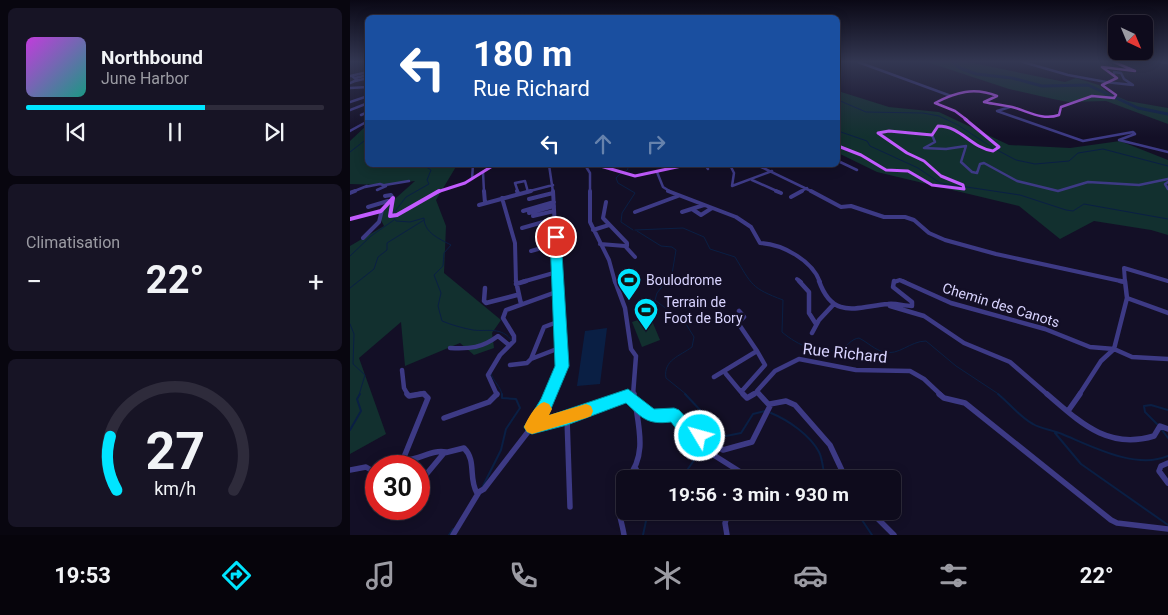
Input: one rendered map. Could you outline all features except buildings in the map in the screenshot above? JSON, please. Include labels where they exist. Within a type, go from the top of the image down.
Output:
[{"type":"main road","points":[[840,147],[861,155],[886,170],[908,171],[932,185],[962,187],[941,176],[924,161],[907,153],[878,133],[889,131],[932,135],[938,126],[944,126],[961,132],[980,148],[995,150],[999,147],[994,142],[956,112],[936,103],[966,90],[981,91],[997,96],[984,102],[1010,107],[1035,115],[1053,117],[1059,115],[1063,106],[1074,101],[1093,96],[1115,97],[1103,87]]},
{"type":"main road","points":[[393,198],[390,216],[399,215],[411,205],[472,179],[491,167]]},
{"type":"main road","points":[[606,167],[635,176],[678,167]]},
{"type":"main road","points":[[350,220],[382,210],[388,201],[393,198]]},
{"type":"street","points":[[350,88],[365,87]]},
{"type":"street","points":[[926,87],[951,96]]},
{"type":"street","points":[[350,102],[365,97]]},
{"type":"street","points":[[350,110],[365,104]]},
{"type":"street","points":[[1010,107],[997,111],[1083,141],[1132,132],[1135,134],[1119,140],[1168,152]]},
{"type":"street","points":[[361,115],[365,113]]},
{"type":"street","points":[[350,131],[365,123]]},
{"type":"street","points":[[932,135],[935,142],[924,148],[950,149],[965,146],[961,162],[973,173],[977,173],[980,164],[984,163],[1014,180],[1058,191],[1088,182],[1139,185],[1168,180]]},
{"type":"street","points":[[840,162],[857,170]]},
{"type":"street","points":[[472,179],[473,167]]},
{"type":"street","points":[[453,535],[479,492],[488,486],[532,427],[547,403],[560,374],[562,348],[553,185],[549,167]]},
{"type":"street","points":[[586,167],[590,173],[589,205],[593,230],[610,260],[620,298],[625,308],[631,349],[636,356],[633,399],[640,451],[636,468]]},
{"type":"street","points":[[731,167],[734,173],[732,186],[772,171]]},
{"type":"street","points":[[762,167],[807,188],[840,207],[851,206],[884,217],[905,217],[914,220],[929,234],[945,240],[996,254],[1125,282]]},
{"type":"street","points":[[483,172],[485,203]]},
{"type":"street","points":[[657,172],[663,187],[678,196],[744,222],[755,233],[760,243],[775,244],[812,267],[817,274],[825,296],[834,304],[816,324],[812,333]]},
{"type":"street","points":[[752,180],[781,193]]},
{"type":"street","points":[[1168,180],[1165,184],[1168,189]]},
{"type":"street","points":[[350,193],[365,188],[409,181]]},
{"type":"street","points":[[524,181],[528,191],[517,193],[515,183],[524,181]]},
{"type":"street","points":[[478,185],[484,183]]},
{"type":"street","points":[[365,188],[371,184]]},
{"type":"street","points":[[377,190],[386,187],[385,185]]},
{"type":"street","points":[[479,205],[553,185]]},
{"type":"street","points":[[791,197],[807,188]]},
{"type":"street","points":[[529,199],[553,193]]},
{"type":"street","points":[[385,196],[390,195],[393,198]]},
{"type":"street","points":[[635,212],[678,196]]},
{"type":"street","points":[[502,198],[515,243],[517,295],[521,304]]},
{"type":"street","points":[[368,207],[388,201]]},
{"type":"street","points":[[606,202],[603,217],[627,243],[628,248],[635,257]]},
{"type":"street","points":[[682,212],[704,205]]},
{"type":"street","points":[[522,211],[554,206]]},
{"type":"street","points":[[530,213],[554,206]]},
{"type":"street","points":[[533,216],[554,206]]},
{"type":"street","points":[[692,209],[701,215],[712,208]]},
{"type":"street","points":[[363,238],[379,224],[383,214],[382,210]]},
{"type":"street","points":[[522,228],[554,220]]},
{"type":"street","points":[[593,230],[609,225]]},
{"type":"street","points":[[543,240],[556,237]]},
{"type":"street","points":[[531,251],[556,244]]},
{"type":"street","points":[[600,244],[628,248]]},
{"type":"street","points":[[1068,411],[1103,358],[1114,349],[1127,298],[1124,270],[1127,268],[1168,281]]},
{"type":"street","points":[[516,284],[557,272]]},
{"type":"street","points":[[797,279],[806,285],[810,292],[808,313],[816,324]]},
{"type":"street","name":"Chemin des Canots","points":[[834,304],[844,308],[859,309],[886,304],[913,305],[893,287],[894,281],[900,280],[960,306],[1045,329],[1090,347],[1114,349]]},
{"type":"street","points":[[485,288],[484,302],[486,303],[517,295]]},
{"type":"street","points":[[444,418],[489,402],[497,396],[497,391],[488,375],[514,336],[503,316],[509,308],[559,292]]},
{"type":"street","points":[[1127,298],[1168,312]]},
{"type":"street","points":[[886,304],[924,316],[964,343],[1004,359],[1089,429],[1108,438],[1144,439],[1154,436],[1160,426],[1168,429]]},
{"type":"street","points":[[739,310],[744,317],[738,323],[765,365],[741,392]]},
{"type":"street","points":[[531,359],[544,327],[560,321]]},
{"type":"street","points":[[450,348],[474,349],[487,344],[498,336],[511,343]]},
{"type":"street","points":[[510,365],[526,363],[531,359],[562,348]]},
{"type":"street","points":[[1114,349],[1132,357],[1168,359]]},
{"type":"street","points":[[714,377],[757,351]]},
{"type":"street","name":"Rue Richard","points":[[757,392],[760,385],[782,366],[799,360],[856,370],[910,371],[924,379],[944,398],[965,403],[1111,520],[1117,523],[1168,529]]},
{"type":"street","points":[[402,370],[404,388],[409,396],[424,393],[428,398],[404,457],[406,460],[412,460],[436,451],[446,452],[458,448],[467,450],[473,468],[474,489],[479,492]]},
{"type":"street","points":[[726,374],[747,398],[757,392],[770,404]]},
{"type":"street","points":[[532,427],[567,418],[623,396],[633,399],[644,412],[653,416],[674,415],[687,430],[723,450],[752,442],[770,408],[770,404]]},
{"type":"street","points":[[770,404],[786,401],[794,405],[830,445],[842,470]]},
{"type":"street","points":[[567,418],[570,508]]},
{"type":"street","points":[[709,441],[712,454],[737,470]]},
{"type":"street","points":[[430,470],[446,452]]},
{"type":"street","points":[[1168,463],[1160,466],[1158,471],[1168,483]]},
{"type":"street","points":[[350,470],[365,467]]},
{"type":"street","points":[[621,520],[624,535]]},
{"type":"street","points":[[726,520],[727,535]]},
{"type":"street","points":[[879,520],[894,535]]},
{"type":"green space","points":[[1003,87],[1101,87],[1107,92],[1128,101],[1168,108],[1168,124],[1106,101],[1068,102]]},
{"type":"green space","points":[[840,92],[889,107],[939,112],[1009,145],[1070,148],[1120,141],[1168,160],[1168,235],[1151,230],[1094,221],[1060,239],[1019,206],[877,172],[840,154]]},
{"type":"green space","points":[[365,127],[365,167],[456,167],[436,200],[446,226],[444,273],[501,320],[492,333],[494,348],[474,355],[460,343],[405,366],[401,322],[359,358],[386,434],[350,454],[350,246],[384,226],[378,214],[415,181],[381,185],[350,184],[350,141]]},
{"type":"green space","name":"Terrain de Foot de Bory","points":[[650,316],[660,340],[642,347],[632,322]]},
{"type":"water","points":[[607,328],[600,384],[577,386],[585,331]]},
{"type":"waterway","points":[[1092,87],[1138,108],[1168,114]]},
{"type":"waterway","points":[[840,101],[866,112],[923,113],[939,116],[958,125],[993,148]]},
{"type":"waterway","points":[[840,132],[867,141],[870,146],[918,168],[940,183],[1020,195],[1066,210],[1073,211],[1084,204],[1168,219]]},
{"type":"waterway","points":[[350,152],[365,140]]},
{"type":"waterway","points":[[997,150],[1016,160],[1035,164],[1069,161],[1078,153],[1103,149],[1168,166]]},
{"type":"waterway","points":[[393,214],[406,197],[429,184],[427,180],[431,170],[426,167]]},
{"type":"waterway","points":[[625,172],[628,167]]},
{"type":"waterway","points":[[621,173],[616,178],[618,183],[635,193],[622,213],[621,222],[633,230]]},
{"type":"waterway","points":[[394,218],[396,221],[410,222],[424,218],[430,232],[451,245],[444,253],[443,266],[434,275],[441,293],[438,306],[442,321],[473,330],[499,331],[508,336],[512,341]]},
{"type":"waterway","points":[[350,256],[371,236],[394,220]]},
{"type":"waterway","points":[[350,288],[374,269],[378,257],[387,250],[387,243],[424,220]]},
{"type":"waterway","points":[[635,230],[683,228],[704,237],[710,249],[735,257],[749,280],[758,289],[783,300],[782,332],[802,345],[826,351],[842,348],[859,338],[877,350],[889,353],[926,341],[956,366],[1000,395]]},
{"type":"waterway","points":[[637,231],[661,246],[672,247],[676,250],[672,274],[657,293],[655,300],[686,324],[694,337],[692,347],[673,359],[666,372],[666,378],[687,395]]},
{"type":"waterway","points":[[350,324],[354,334],[353,364],[365,375],[359,395]]},
{"type":"waterway","points":[[491,373],[502,395]]},
{"type":"waterway","points":[[350,430],[361,411],[357,399],[360,394]]},
{"type":"waterway","points":[[685,394],[702,412],[706,428],[726,436],[741,433],[753,414],[765,411]]},
{"type":"waterway","points":[[998,394],[1019,414],[1033,424],[1100,450],[1114,455],[1142,460],[1155,460],[1168,456]]},
{"type":"waterway","points":[[482,488],[501,450],[506,429],[520,408],[516,399],[502,398],[502,395]]},
{"type":"waterway","points":[[1157,424],[1145,412],[1144,406],[1151,405],[1168,410]]},
{"type":"waterway","points":[[771,413],[798,429],[810,440],[819,452],[823,470]]},
{"type":"waterway","points":[[705,437],[706,429]]},
{"type":"waterway","points":[[1162,430],[1168,438]]},
{"type":"waterway","points":[[1055,433],[1081,464],[1168,525]]},
{"type":"waterway","points":[[687,470],[699,453],[703,441]]},
{"type":"waterway","points":[[643,535],[647,520]]},
{"type":"waterway","points":[[862,520],[872,535]]},
{"type":"waterway","points":[[449,535],[453,529]]},
{"type":"slow traffic","points":[[544,409],[532,427],[586,411]]},
{"type":"place","name":"Boulodrome","points":[[629,301]]},
{"type":"place","name":"Terrain de Foot de Bory","points":[[646,331]]},
{"type":"route","points":[[556,237],[562,366],[547,403],[532,427],[567,418],[628,395],[644,412],[657,417],[674,415],[687,430],[700,436]]}]
